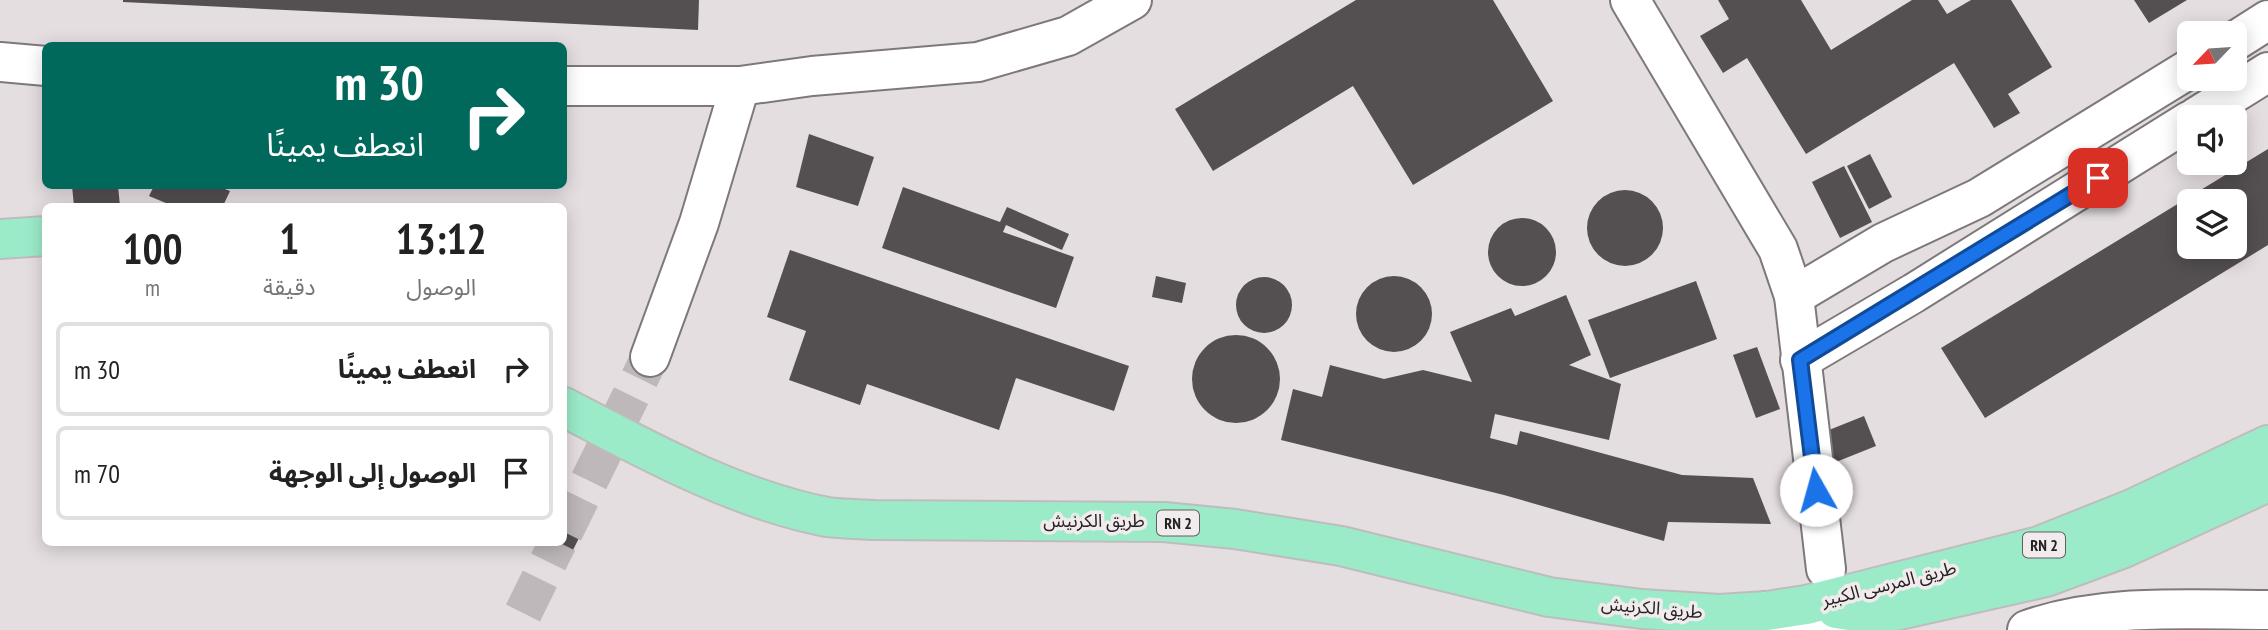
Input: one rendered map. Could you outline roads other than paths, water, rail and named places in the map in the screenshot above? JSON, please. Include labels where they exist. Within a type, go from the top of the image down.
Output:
[{"type":"main road","points":[[0,239],[42,236]]},
{"type":"main road","name":"طريق الكرنيش","points":[[567,408],[691,469],[770,502],[828,517],[875,520],[1164,522],[1235,528],[1340,546],[1549,597],[1642,610],[1719,614],[1767,611],[1818,618]]},
{"type":"main road","name":"طريق المرسى الكبير","points":[[1818,618],[2039,547],[2132,509],[2268,445]]},
{"type":"main road","name":"طريق المرسى الكبير","points":[[1818,618],[1877,615],[2046,577],[2124,548],[2268,482]]},
{"type":"street","points":[[567,86],[740,86],[812,76],[978,62],[1068,36],[1132,0]]},
{"type":"street","points":[[1630,0],[1778,249],[1794,296],[1826,569]]},
{"type":"street","points":[[2247,33],[2268,20]]},
{"type":"street","points":[[0,62],[42,66]]},
{"type":"street","points":[[2215,105],[2268,72]]},
{"type":"street","points":[[1794,296],[1883,243],[1979,198],[2177,76]]},
{"type":"street","points":[[650,358],[699,223],[740,86]]},
{"type":"street","points":[[1800,360],[1914,293],[2177,129]]},
{"type":"street","points":[[2027,630],[2060,618],[2144,610],[2268,611]]},
{"type":"tunnel","points":[[567,526],[650,357]]},
{"type":"tunnel","points":[[523,613],[556,546]]}]
